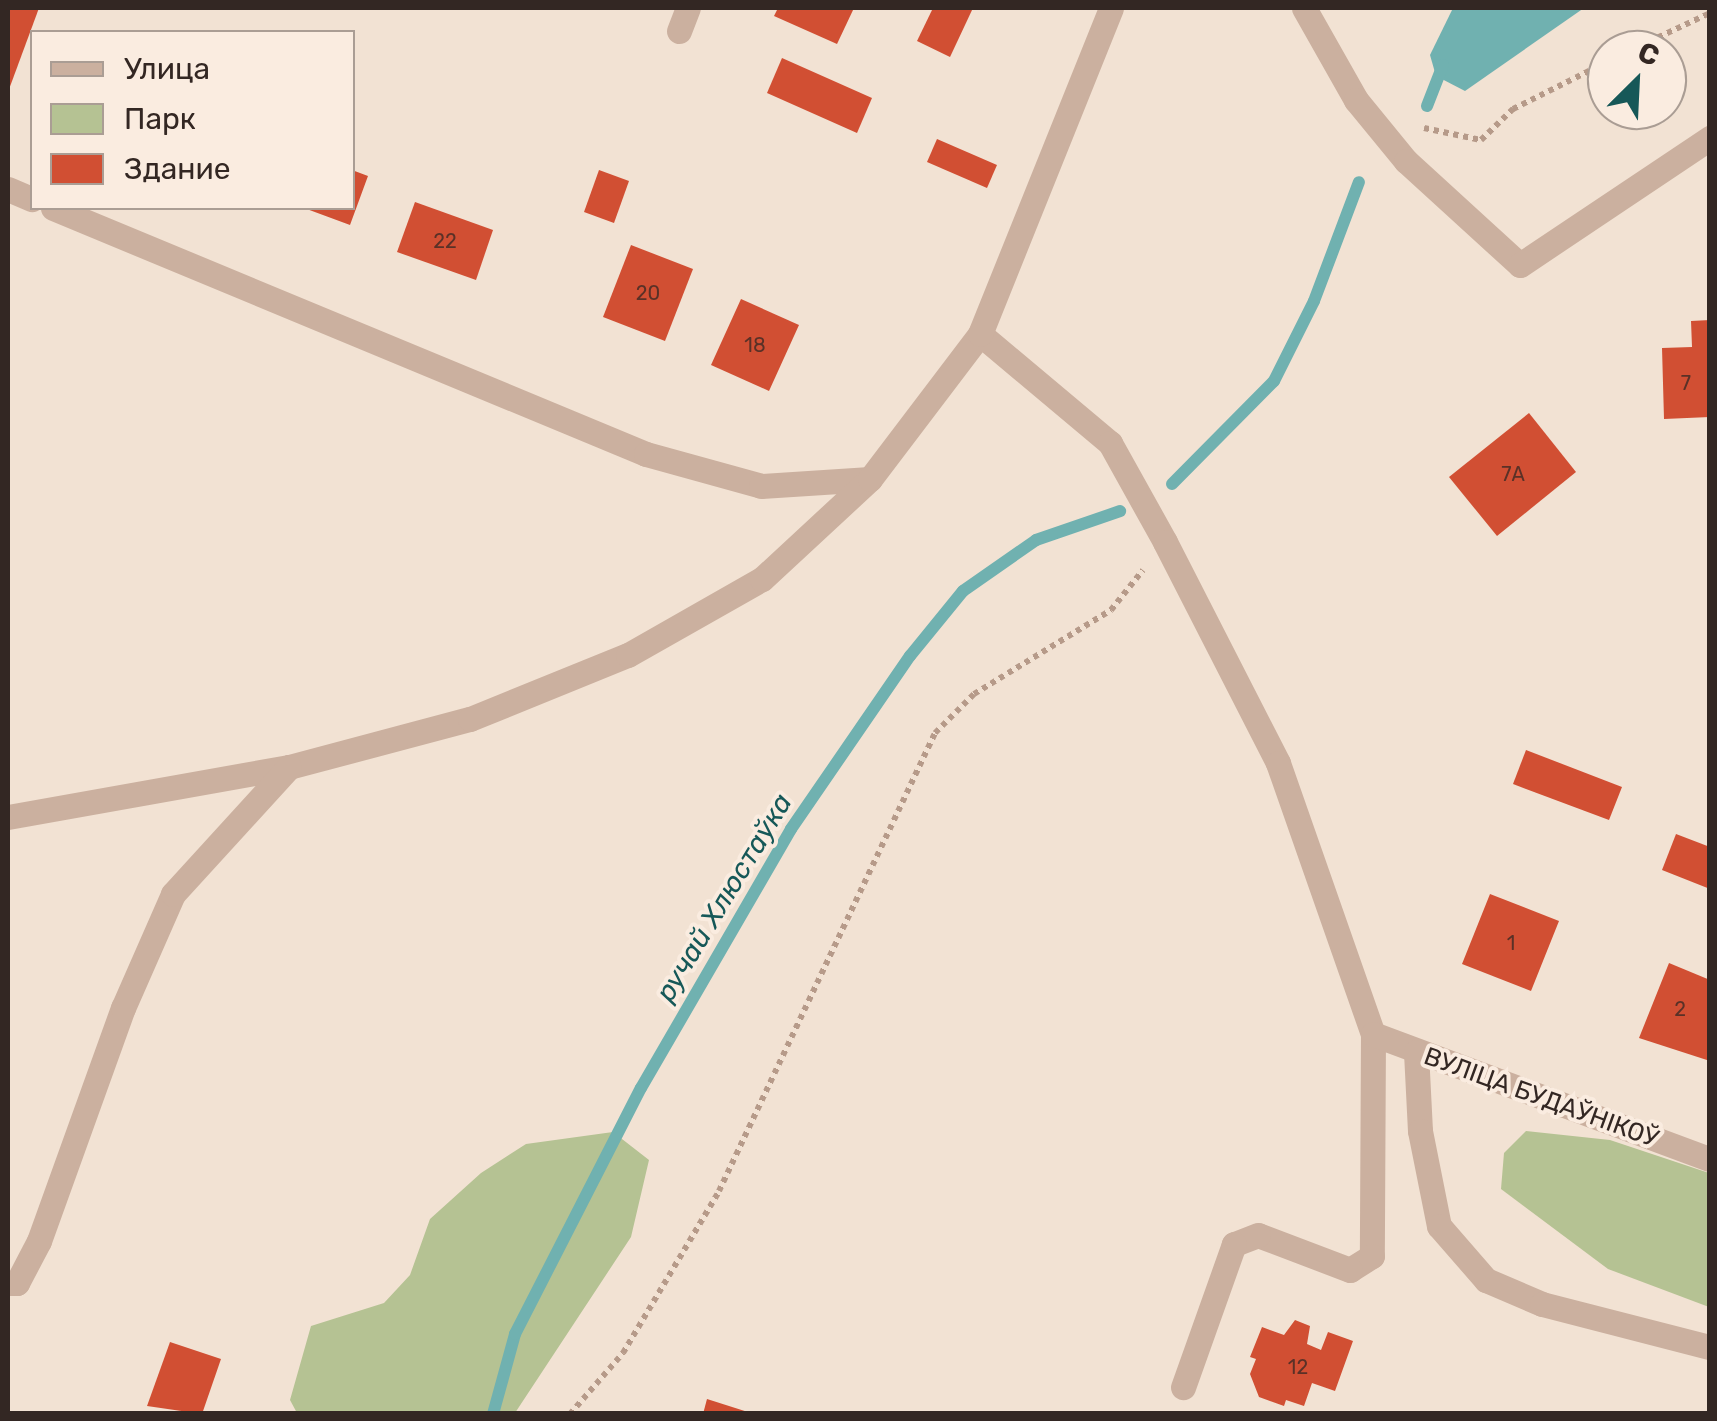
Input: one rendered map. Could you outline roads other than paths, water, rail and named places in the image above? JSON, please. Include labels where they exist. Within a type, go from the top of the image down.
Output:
[{"type":"street","points":[[8,817],[289,767],[470,720],[628,655],[762,579],[870,480],[980,334],[1111,8]]},
{"type":"street","points":[[1304,8],[1356,100],[1406,161],[1520,265],[1704,147]]},
{"type":"street","points":[[58,210],[646,454],[762,486],[870,480]]},
{"type":"street","points":[[980,334],[1110,443],[1278,763],[1374,1034],[1372,1256],[1350,1270],[1258,1235],[1234,1244],[1183,1387]]},
{"type":"street","points":[[12,1283],[174,894],[289,767]]},
{"type":"street","name":"ВУЛІЦА БУДАЎНІКОЎ","points":[[1374,1034],[1710,1159]]},
{"type":"street","points":[[1416,1052],[1420,1131],[1439,1226],[1486,1280],[1542,1304],[1710,1346]]},
{"type":"water","points":[[1453,8],[1584,8],[1465,91],[1436,76],[1430,55]]},
{"type":"waterway","name":"ручай Хлюстаўка","points":[[1427,106],[1443,65]]},
{"type":"waterway","name":"ручай Хлюстаўка","points":[[1172,484],[1274,381],[1314,301],[1359,182]]},
{"type":"waterway","name":"ручай Хлюстаўка","points":[[493,1414],[515,1334],[641,1088],[791,829],[910,656],[963,591],[1036,540],[1120,511]]}]
